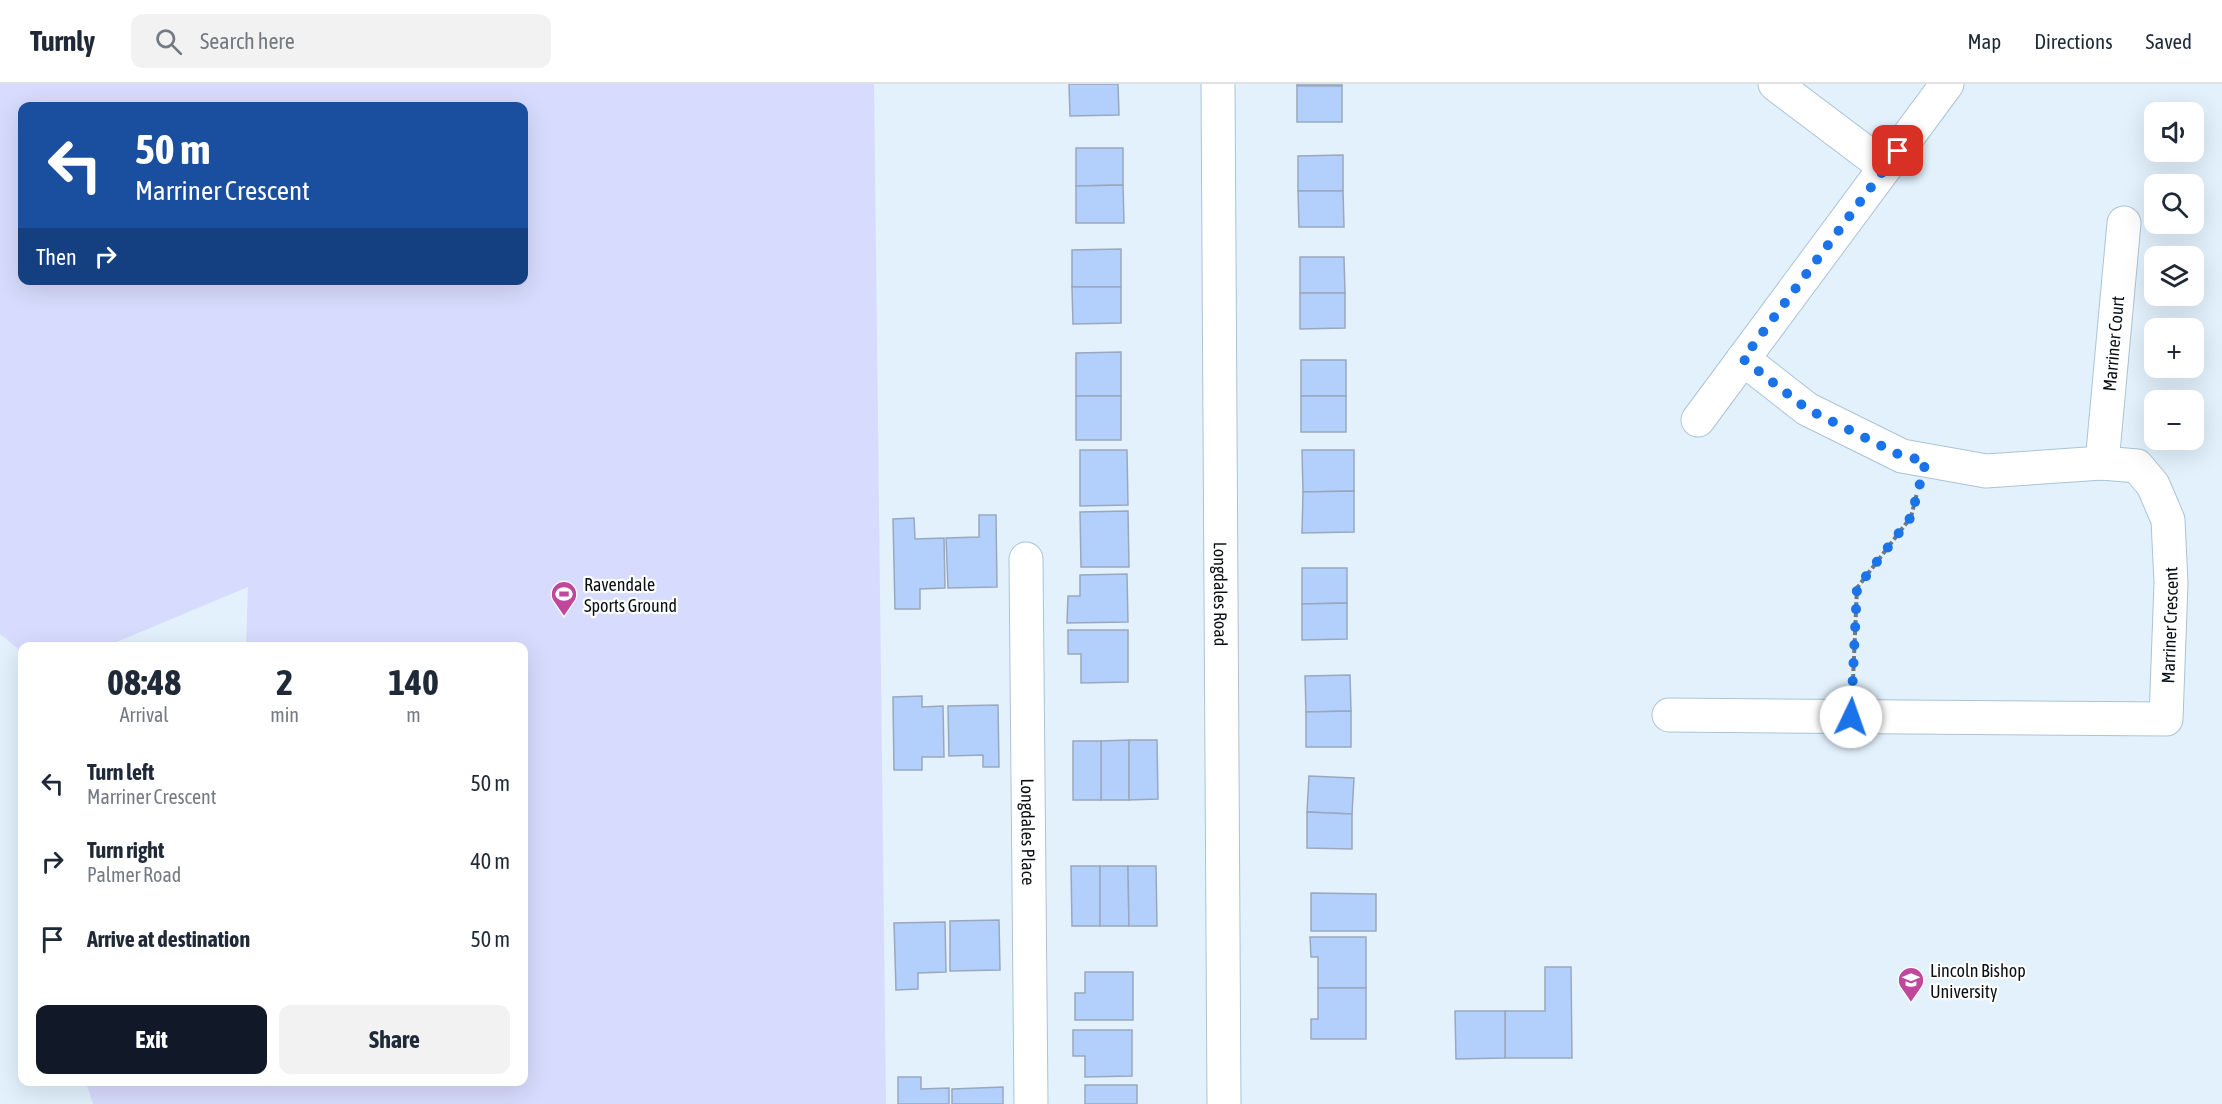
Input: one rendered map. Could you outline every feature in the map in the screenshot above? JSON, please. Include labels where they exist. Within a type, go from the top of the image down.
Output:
[{"type":"street","name":"Longdales Road","points":[[1218,84],[1224,1104]]},
{"type":"street","points":[[1775,84],[1885,167]]},
{"type":"street","points":[[1698,420],[1947,84]]},
{"type":"street","name":"Marriner Court","points":[[2102,464],[2124,223]]},
{"type":"street","name":"Marriner Crescent","points":[[1669,715],[2166,719],[2171,583],[2168,520],[2153,485],[2137,466],[2102,464],[1986,471],[1902,456],[1807,409],[1743,359]]},
{"type":"street","name":"Longdales Place","points":[[1026,559],[1031,1104]]},
{"type":"path","points":[[1851,717],[1857,588],[1911,517],[1926,461]]},
{"type":"shaded area","name":"Ravendale Sports Ground","points":[[0,84],[874,84],[886,1104],[93,1104],[87,1086],[528,1086],[528,642],[246,642],[248,587],[117,642],[18,642],[18,649],[0,634]]},
{"type":"building","points":[[1069,84],[1118,84],[1119,115],[1070,116]]},
{"type":"building","points":[[1297,84],[1342,84],[1342,86],[1297,86]]},
{"type":"building","points":[[1297,86],[1342,86],[1342,122],[1297,122]]},
{"type":"building","points":[[1076,148],[1123,148],[1123,185],[1076,186]]},
{"type":"building","points":[[1343,155],[1343,191],[1298,191],[1298,156]]},
{"type":"building","points":[[1123,185],[1124,223],[1076,223],[1076,186]]},
{"type":"building","points":[[1298,191],[1343,191],[1344,227],[1299,227]]},
{"type":"building","points":[[1121,249],[1121,287],[1072,287],[1072,250]]},
{"type":"building","points":[[1300,257],[1344,257],[1345,293],[1300,293]]},
{"type":"building","points":[[1072,287],[1121,287],[1121,323],[1073,324]]},
{"type":"building","points":[[1300,293],[1345,293],[1345,328],[1300,329]]},
{"type":"building","points":[[1121,352],[1121,396],[1076,396],[1076,353]]},
{"type":"building","points":[[1301,360],[1346,360],[1346,396],[1301,396]]},
{"type":"building","points":[[1076,396],[1121,396],[1121,440],[1076,440]]},
{"type":"building","points":[[1301,396],[1346,396],[1346,432],[1301,432]]},
{"type":"building","points":[[1080,450],[1127,450],[1128,505],[1080,506]]},
{"type":"building","points":[[1302,450],[1354,450],[1354,491],[1303,492]]},
{"type":"building","points":[[1354,491],[1354,532],[1302,533],[1303,492]]},
{"type":"building","points":[[1128,511],[1129,567],[1081,567],[1080,512]]},
{"type":"building","points":[[979,515],[996,515],[997,587],[948,588],[946,538],[979,537]]},
{"type":"building","points":[[914,518],[915,539],[944,538],[945,588],[920,589],[920,609],[895,609],[893,519]]},
{"type":"building","points":[[1302,568],[1347,568],[1347,603],[1302,604]]},
{"type":"building","points":[[1127,574],[1128,622],[1067,623],[1068,596],[1080,596],[1080,575]]},
{"type":"building","points":[[1347,603],[1347,639],[1302,640],[1302,604]]},
{"type":"building","points":[[1068,630],[1128,630],[1128,682],[1081,683],[1081,654],[1068,654]]},
{"type":"building","points":[[1350,675],[1351,711],[1306,712],[1305,676]]},
{"type":"building","points":[[922,696],[922,707],[943,706],[944,757],[922,757],[922,770],[894,770],[893,697]]},
{"type":"building","points":[[998,705],[999,767],[983,767],[983,755],[949,756],[948,706]]},
{"type":"building","points":[[1351,711],[1351,747],[1306,747],[1306,712]]},
{"type":"building","points":[[1129,740],[1129,800],[1101,800],[1101,741]]},
{"type":"building","points":[[1129,740],[1157,740],[1158,799],[1129,800]]},
{"type":"building","points":[[1073,741],[1101,741],[1101,800],[1073,800]]},
{"type":"building","points":[[1309,776],[1354,778],[1352,814],[1307,812]]},
{"type":"building","points":[[1307,812],[1352,814],[1352,849],[1307,848]]},
{"type":"building","points":[[1071,866],[1100,866],[1100,926],[1072,926]]},
{"type":"building","points":[[1100,866],[1128,866],[1129,926],[1100,926]]},
{"type":"building","points":[[1128,866],[1156,866],[1157,926],[1129,926]]},
{"type":"building","points":[[1311,893],[1376,894],[1376,931],[1311,931]]},
{"type":"building","points":[[999,920],[1000,970],[950,971],[950,921]]},
{"type":"building","points":[[945,922],[946,972],[918,973],[918,989],[896,990],[894,923]]},
{"type":"building","points":[[1310,937],[1366,937],[1366,988],[1318,988],[1318,957],[1311,957]]},
{"type":"building","points":[[1545,967],[1571,967],[1572,1058],[1505,1058],[1505,1011],[1545,1011]]},
{"type":"building","points":[[1085,972],[1133,972],[1133,1020],[1075,1020],[1075,993],[1085,993]]},
{"type":"building","points":[[1318,988],[1366,988],[1366,1039],[1311,1039],[1311,1019],[1318,1019]]},
{"type":"building","points":[[1455,1011],[1505,1011],[1505,1058],[1456,1059]]},
{"type":"building","points":[[1073,1030],[1132,1030],[1132,1076],[1085,1077],[1085,1056],[1073,1056]]},
{"type":"building","points":[[898,1077],[921,1077],[921,1089],[949,1088],[949,1104],[898,1104]]},
{"type":"building","points":[[1085,1085],[1137,1085],[1137,1104],[1085,1104]]},
{"type":"building","points":[[1003,1087],[1003,1104],[952,1104],[952,1089]]},
{"type":"place","name":"Ravendale Sports Ground","points":[[564,617]]},
{"type":"place","name":"Lincoln Bishop University","points":[[1911,1003]]},
{"type":"route","points":[[1851,717],[1857,588],[1911,517],[1926,461],[1902,456],[1807,409],[1743,359],[1898,151]]}]
